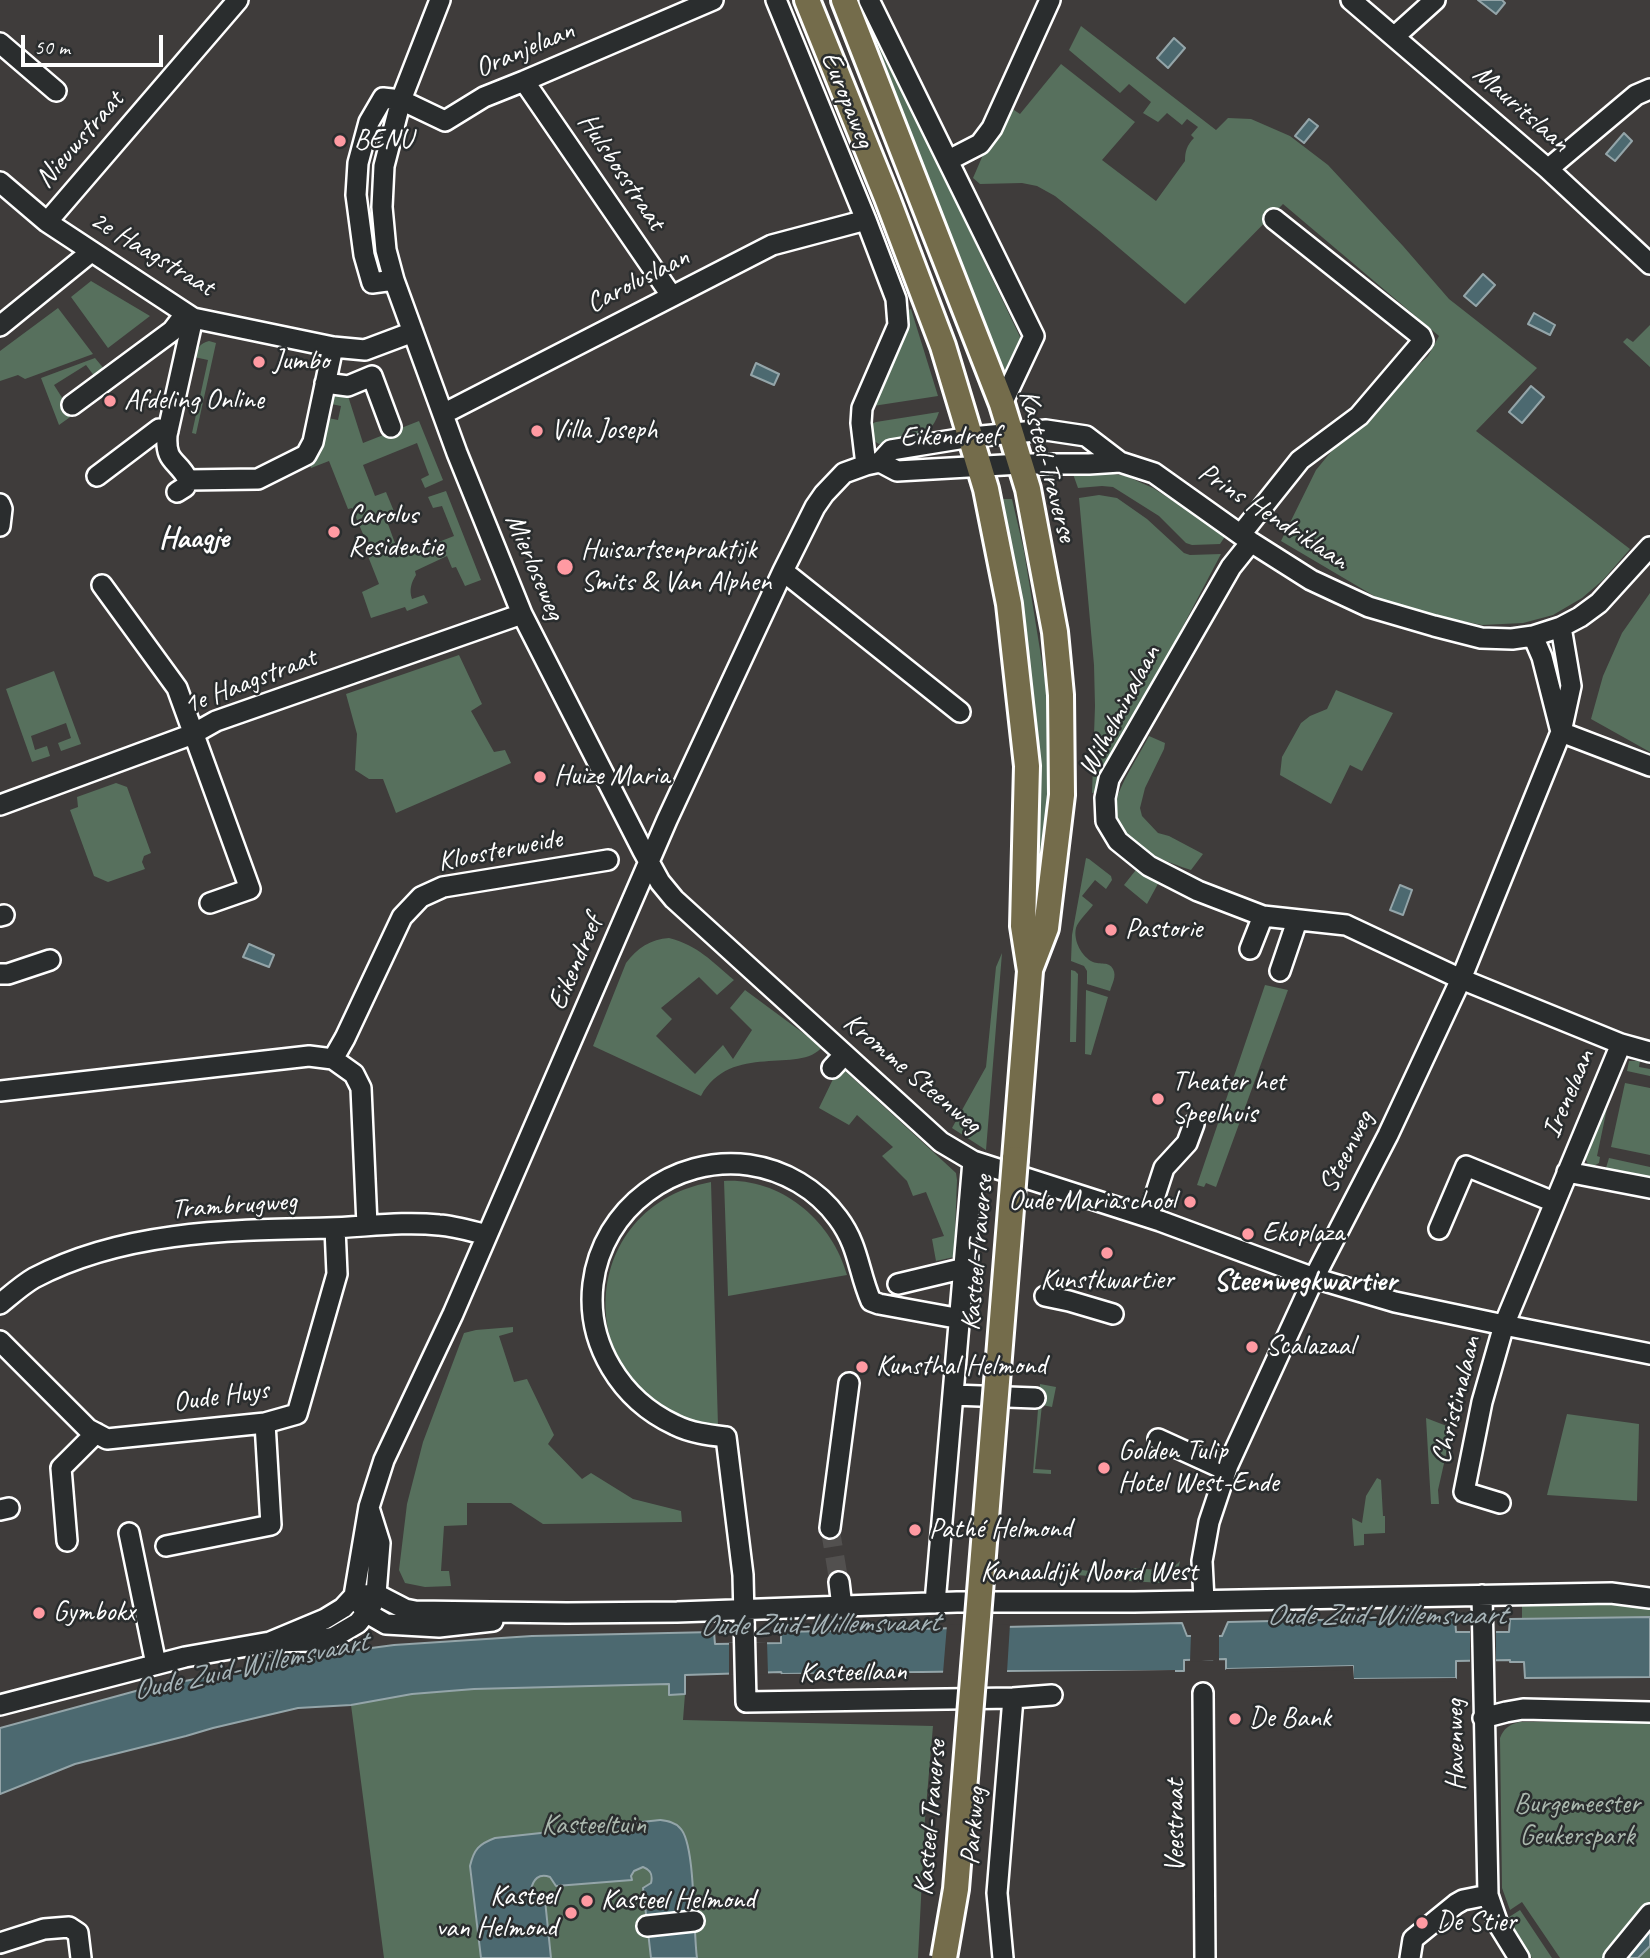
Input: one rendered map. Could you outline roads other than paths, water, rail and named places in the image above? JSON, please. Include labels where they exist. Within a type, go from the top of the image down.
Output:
[{"type":"main road","name":"Kasteel-Traverse","points":[[807,0],[943,346],[986,489],[1009,604],[1027,766],[1023,926],[1030,971],[956,1889],[944,1958]]},
{"type":"main road","name":"Kasteel-Traverse","points":[[844,0],[1002,404],[1028,489],[1055,632],[1060,695],[1062,795],[1046,928],[1030,971]]},
{"type":"street","name":"Nieuwstraat","points":[[47,222],[238,0]]},
{"type":"street","name":"Mierloseweg","points":[[440,0],[401,100],[384,166],[382,207],[386,250],[394,280],[443,414],[522,614],[649,863]]},
{"type":"street","name":"Oranjelaan","points":[[401,100],[446,121],[484,97],[713,0]]},
{"type":"street","name":"Europaweg","points":[[776,0],[866,220]]},
{"type":"street","points":[[869,0],[1034,336],[1002,404]]},
{"type":"street","points":[[949,160],[980,144],[992,128],[1050,0]]},
{"type":"street","name":"Mauritslaan","points":[[1351,0],[1548,169],[1650,264]]},
{"type":"street","points":[[1395,36],[1435,0]]},
{"type":"street","points":[[0,43],[56,91]]},
{"type":"street","name":"Hulsbosstraat","points":[[524,81],[671,295]]},
{"type":"street","points":[[1548,169],[1636,95],[1650,89]]},
{"type":"street","points":[[394,280],[372,283],[364,255],[356,195],[358,163],[369,122],[383,98],[401,100]]},
{"type":"street","name":"2e Haagstraat","points":[[0,182],[47,222],[189,316],[333,346],[365,350],[414,332]]},
{"type":"street","name":"Wilhelminalaan","points":[[1274,219],[1421,336],[1423,341],[1359,416],[1300,460],[1246,538],[1109,779],[1105,798],[1106,821],[1118,841],[1150,866],[1198,891],[1263,916],[1346,925],[1461,979]]},
{"type":"street","name":"Caroluslaan","points":[[443,414],[772,244],[866,220]]},
{"type":"street","name":"Eikendreef","points":[[866,220],[896,299],[898,325],[862,408],[861,423],[873,463]]},
{"type":"street","points":[[0,326],[91,252]]},
{"type":"street","points":[[72,405],[189,316]]},
{"type":"street","points":[[189,316],[166,447],[182,486],[258,479],[306,455],[313,442],[333,346]]},
{"type":"street","points":[[326,383],[348,386],[372,376],[391,427]]},
{"type":"street","points":[[97,476],[159,429],[168,431]]},
{"type":"street","name":"Prins Hendriklaan","points":[[1011,432],[1046,430],[1086,436],[1120,462],[1154,473],[1311,580],[1369,607],[1481,638],[1512,639],[1533,636],[1561,627],[1580,617],[1599,603],[1650,547]]},
{"type":"street","name":"Eikendreef","points":[[354,1596],[369,1507],[384,1460],[453,1314],[667,820],[815,507],[844,473],[873,463],[891,450],[1011,432]]},
{"type":"street","name":"Prins Hendriklaan","points":[[1021,464],[1120,462]]},
{"type":"street","name":"Eikendreef","points":[[873,463],[897,471],[1021,464]]},
{"type":"street","points":[[0,505],[0,526]]},
{"type":"street","points":[[783,570],[960,712]]},
{"type":"street","points":[[102,585],[177,688],[250,889],[210,903]]},
{"type":"street","name":"1e Haagstraat","points":[[0,804],[193,734],[216,721],[522,614]]},
{"type":"street","name":"Steenweg","points":[[1204,1600],[1202,1561],[1206,1535],[1226,1470],[1314,1278],[1388,1135],[1461,979],[1561,732],[1571,686],[1561,627]]},
{"type":"street","points":[[1533,636],[1542,657],[1561,732],[1650,766]]},
{"type":"street","name":"Kloosterweide","points":[[333,1059],[402,917],[421,897],[443,887],[608,860]]},
{"type":"street","name":"Kromme Steenweg","points":[[649,863],[664,888],[677,902],[838,1062],[941,1142],[973,1161],[1148,1217],[1314,1278]]},
{"type":"street","points":[[1250,948],[1263,916]]},
{"type":"street","points":[[1280,971],[1297,921]]},
{"type":"street","points":[[0,974],[8,974],[50,960]]},
{"type":"street","name":"Irenelaan","points":[[1461,979],[1621,1044],[1504,1325]]},
{"type":"street","points":[[1621,1044],[1650,1052]]},
{"type":"street","points":[[0,1091],[309,1056],[333,1059],[354,1074],[361,1088],[367,1225]]},
{"type":"street","points":[[1148,1217],[1164,1168],[1187,1143],[1194,1124]]},
{"type":"street","points":[[935,1603],[973,1161]]},
{"type":"street","name":"Kasteellaan","points":[[961,1319],[871,1301],[856,1249],[836,1215],[819,1197],[798,1182],[764,1168],[739,1164],[714,1164],[678,1174],[662,1181],[636,1200],[612,1229],[602,1251],[593,1283],[596,1328],[602,1350],[621,1383],[644,1408],[677,1426],[703,1434],[726,1437],[743,1575],[746,1702],[1013,1698],[1052,1695]]},
{"type":"street","points":[[1439,1229],[1465,1166],[1554,1202]]},
{"type":"street","points":[[1567,1172],[1650,1188]]},
{"type":"street","name":"Trambrugweg","points":[[0,1304],[32,1279],[67,1263],[140,1241],[247,1229],[367,1225],[440,1225],[487,1235]]},
{"type":"street","name":"Oude Huys","points":[[96,1433],[107,1438],[265,1423],[297,1414],[337,1274],[335,1227]]},
{"type":"street","points":[[898,1284],[965,1268]]},
{"type":"street","name":"Christinalaan","points":[[1314,1278],[1395,1302],[1650,1354]]},
{"type":"street","points":[[1045,1296],[1113,1314]]},
{"type":"street","name":"Christinalaan","points":[[1500,1503],[1464,1492],[1482,1402],[1504,1325]]},
{"type":"street","points":[[0,1341],[88,1429],[96,1433],[61,1468],[67,1541]]},
{"type":"street","points":[[830,1528],[849,1383]]},
{"type":"street","points":[[953,1395],[1035,1398]]},
{"type":"street","points":[[166,1546],[271,1525],[265,1423]]},
{"type":"street","points":[[1158,1439],[1226,1470]]},
{"type":"street","points":[[0,1705],[156,1664],[270,1642],[315,1641],[334,1637],[350,1629],[367,1613],[376,1594],[380,1543],[369,1507]]},
{"type":"street","points":[[129,1533],[156,1664]]},
{"type":"street","points":[[839,1582],[842,1607]]},
{"type":"street","name":"Kanaaldijk Noord West","points":[[1611,1593],[1650,1585]]},
{"type":"street","name":"Kanaaldijk Noord West","points":[[376,1594],[405,1609],[415,1611],[567,1613],[935,1603],[1611,1593],[1650,1598]]},
{"type":"street","points":[[270,1642],[326,1619],[343,1608],[354,1596],[376,1594]]},
{"type":"street","name":"Havenweg","points":[[1482,1595],[1488,1895],[1498,1924],[1519,1958]]},
{"type":"street","points":[[354,1596],[367,1613]]},
{"type":"street","name":"Kanaaldijk Noord West","points":[[367,1613],[386,1624],[439,1627],[567,1613]]},
{"type":"street","name":"Veestraat","points":[[1203,1693],[1205,1958]]},
{"type":"street","name":"Parkweg","points":[[1003,1958],[997,1892],[1013,1698]]},
{"type":"street","points":[[1483,1718],[1523,1710],[1650,1712]]},
{"type":"street","points":[[1410,1958],[1413,1939],[1456,1904],[1488,1895]]},
{"type":"street","points":[[1614,1958],[1650,1914]]},
{"type":"street","points":[[648,1926],[694,1921]]},
{"type":"street","points":[[0,1943],[44,1929],[69,1927],[78,1933],[81,1958]]},
{"type":"water","points":[[1478,0],[1502,0],[1505,3],[1496,14]]},
{"type":"water","points":[[1174,38],[1185,48],[1168,68],[1157,58]]},
{"type":"water","points":[[1309,119],[1318,126],[1304,143],[1295,136]]},
{"type":"water","points":[[1624,133],[1632,141],[1615,161],[1606,154]]},
{"type":"water","points":[[1483,274],[1495,285],[1476,306],[1464,296]]},
{"type":"water","points":[[1534,313],[1555,325],[1550,335],[1528,324]]},
{"type":"water","points":[[756,363],[779,374],[774,385],[751,375]]},
{"type":"water","points":[[1531,386],[1544,397],[1522,423],[1509,412]]},
{"type":"water","points":[[1400,885],[1412,890],[1403,915],[1390,910]]},
{"type":"water","points":[[249,944],[274,955],[269,967],[243,957]]},
{"type":"water","points":[[1455,1617],[1456,1632],[1509,1632],[1510,1619],[1650,1617],[1650,1677],[1525,1678],[1524,1662],[1510,1660],[1456,1661],[1456,1678],[1353,1679],[1353,1666],[1226,1669],[1226,1659],[1184,1660],[1184,1671],[781,1672],[685,1675],[685,1694],[669,1695],[669,1684],[474,1689],[412,1694],[351,1705],[298,1708],[75,1764],[0,1794],[0,1728],[143,1689],[326,1654],[394,1645],[532,1636],[714,1632],[715,1644],[781,1643],[781,1632],[1182,1623],[1187,1636],[1222,1636],[1228,1622]]},
{"type":"water","points":[[660,1820],[676,1824],[680,1828],[689,1851],[697,1958],[651,1958],[643,1888],[651,1883],[652,1878],[650,1871],[643,1867],[634,1871],[632,1880],[556,1886],[550,1877],[537,1878],[531,1890],[536,1897],[545,1900],[551,1958],[481,1958],[470,1866],[475,1851],[481,1845],[495,1838]]},
{"type":"water","points":[[1650,1926],[1650,1946],[1638,1958],[1624,1958]]},
{"type":"tunnel","points":[[830,1528],[839,1582]]},
{"type":"place","name":"BENU","points":[[340,141]]},
{"type":"place","name":"Jumbo","points":[[259,362]]},
{"type":"place","name":"Afdeling Online","points":[[110,401]]},
{"type":"place","name":"Villa Joseph","points":[[537,431]]},
{"type":"place","name":"Carolus Residentie","points":[[334,532]]},
{"type":"place","name":"Huisartsenpraktijk Smits & Van Alphen","points":[[565,567]]},
{"type":"place","name":"Huize Maria","points":[[540,777]]},
{"type":"place","name":"Pastorie","points":[[1111,930]]},
{"type":"place","name":"Theater het Speelhuis","points":[[1158,1099]]},
{"type":"place","name":"Oude Mariaschool","points":[[1190,1202]]},
{"type":"place","name":"Ekoplaza","points":[[1248,1234]]},
{"type":"place","name":"Kunstkwartier","points":[[1107,1253]]},
{"type":"place","name":"Scalazaal","points":[[1252,1347]]},
{"type":"place","name":"Kunsthal Helmond","points":[[862,1367]]},
{"type":"place","name":"Golden Tulip Hotel West-Ende","points":[[1104,1468]]},
{"type":"place","name":"Pathé Helmond","points":[[915,1530]]},
{"type":"place","name":"Gymbokx","points":[[39,1613]]},
{"type":"place","name":"De Bank","points":[[1235,1719]]},
{"type":"place","name":"Kasteel Helmond","points":[[587,1901]]},
{"type":"place","name":"Kasteel van Helmond","points":[[571,1913]]},
{"type":"place","name":"De Stier","points":[[1422,1923]]},
{"type":"district","name":"Haagje","points":[[194,539]]},
{"type":"district","name":"Steenwegkwartier","points":[[1305,1282]]},
{"type":"water label","name":"Oude Zuid-Willemsvaart","points":[[1386,1616]]},
{"type":"water label","name":"Oude Zuid-Willemsvaart","points":[[819,1625]]},
{"type":"water label","name":"Oude Zuid-Willemsvaart","points":[[250,1667]]},
{"type":"park label","name":"Burgemeester Geukerspark","points":[[1577,1821]]},
{"type":"park label","name":"Kasteeltuin","points":[[594,1826]]}]
